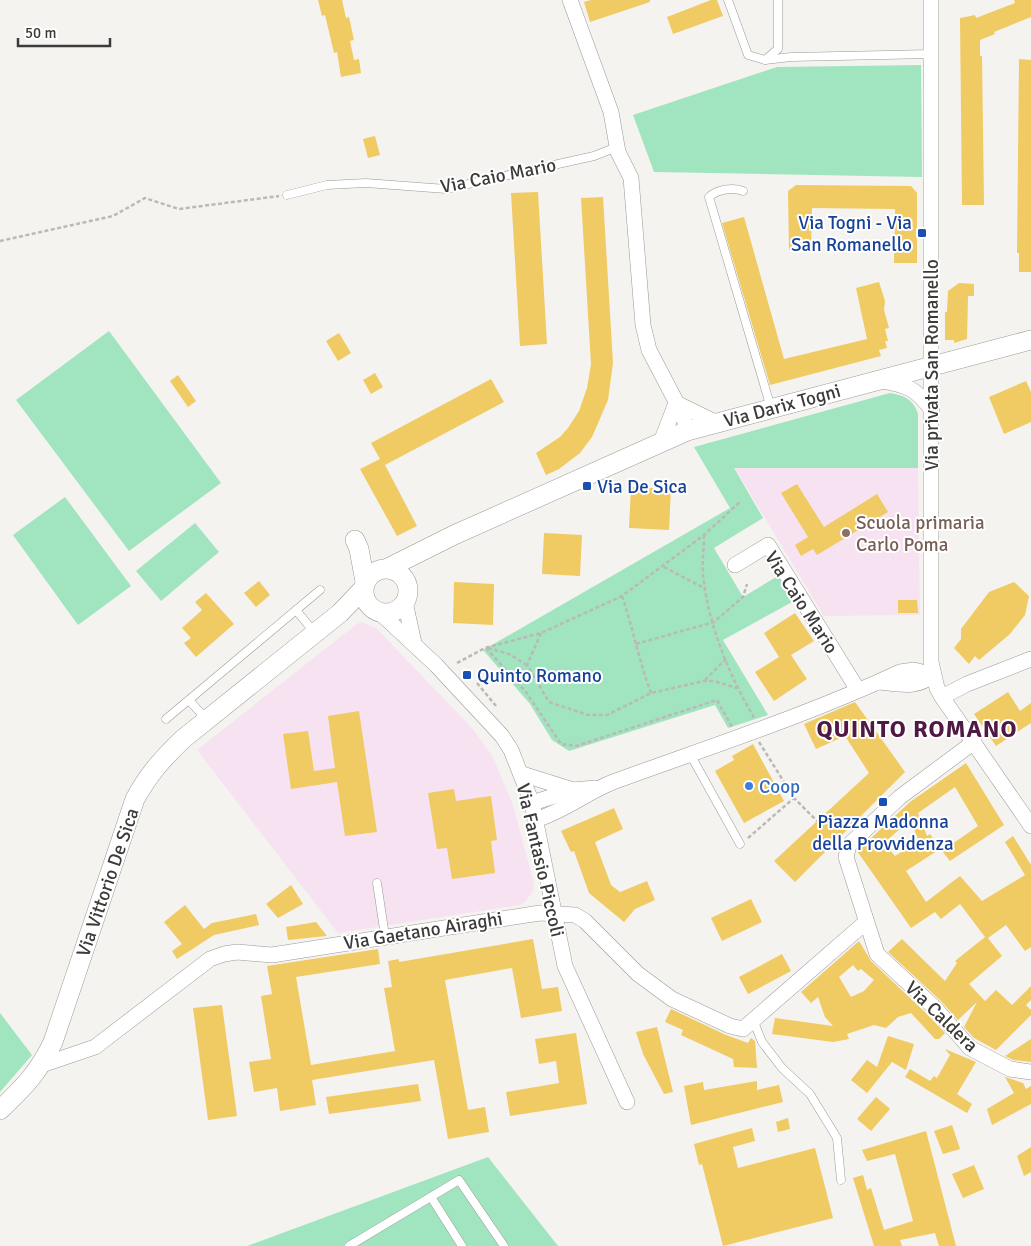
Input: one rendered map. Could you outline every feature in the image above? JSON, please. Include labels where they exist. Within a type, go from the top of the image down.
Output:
[{"type":"street","points":[[570,0],[611,112],[617,147],[631,178],[643,325],[649,350],[676,403],[687,431]]},
{"type":"street","name":"Via privata San Romanello","points":[[931,0],[930,366],[932,410],[930,651],[933,675]]},
{"type":"street","name":"Via Darix Togni","points":[[687,431],[1031,340]]},
{"type":"street","name":"Via Darix Togni","points":[[877,380],[909,386],[921,395],[932,410]]},
{"type":"street","points":[[676,403],[717,423]]},
{"type":"street","points":[[661,442],[676,403]]},
{"type":"street","name":"Via Vittorio De Sica","points":[[42,1066],[53,1042],[135,799],[159,762],[206,720],[340,613],[364,586],[369,576],[432,545],[687,431]]},
{"type":"street","name":"Via Caio Mario","points":[[735,565],[768,544],[858,690]]},
{"type":"street","points":[[375,610],[364,596],[357,545],[384,569],[401,574],[406,580],[408,588],[405,602],[414,643]]},
{"type":"street","name":"Via Vittorio De Sica","points":[[406,580],[432,545]]},
{"type":"street","name":"Via Vittorio De Sica","points":[[340,613],[375,610],[394,612],[405,602]]},
{"type":"street","name":"Via Fantasio Piccoli","points":[[375,610],[414,643],[502,736],[522,774],[532,803],[565,966],[627,1102]]},
{"type":"street","points":[[942,697],[967,684],[1031,659]]},
{"type":"street","points":[[535,820],[556,814],[599,787],[779,722],[878,682],[924,683],[933,675],[942,697],[1031,826]]},
{"type":"street","name":"Via Caldera","points":[[974,742],[920,781],[849,845],[846,857],[877,954],[935,1008],[970,1048],[1010,1069],[1031,1072]]},
{"type":"street","points":[[522,774],[573,790]]},
{"type":"street","points":[[532,803],[573,790],[599,787]]},
{"type":"street","name":"Via Gaetano Airaghi","points":[[42,1066],[95,1047],[210,959],[224,954],[237,952],[272,955],[524,914],[574,915],[585,921],[638,974],[672,998],[732,1027],[743,1029],[754,1022]]},
{"type":"street","points":[[754,1022],[866,922]]},
{"type":"street","points":[[53,1042],[83,1052]]},
{"type":"street","points":[[0,1110],[30,1082],[42,1066]]},
{"type":"lane","points":[[728,0],[748,55],[765,60],[791,57],[931,54]]},
{"type":"lane","points":[[765,60],[778,49],[778,0]]},
{"type":"lane","name":"Via Caio Mario","points":[[288,194],[327,185],[366,183],[446,189],[594,156],[617,147]]},
{"type":"lane","points":[[743,192],[735,188],[713,194],[710,197],[771,408]]},
{"type":"lane","points":[[166,719],[320,590]]},
{"type":"lane","points":[[296,610],[314,632]]},
{"type":"lane","points":[[189,700],[206,720]]},
{"type":"lane","points":[[690,754],[740,844]]},
{"type":"lane","points":[[377,883],[385,936]]},
{"type":"lane","points":[[754,1022],[762,1042],[782,1068],[810,1094],[837,1138],[841,1180]]},
{"type":"lane","points":[[348,1246],[459,1180],[504,1246]]},
{"type":"lane","points":[[431,1197],[462,1246]]},
{"type":"path","points":[[0,241],[112,216],[145,198],[179,208],[288,194]]},
{"type":"path","points":[[457,663],[486,648],[541,633],[622,596],[704,536],[741,501]]},
{"type":"path","points":[[704,536],[703,574],[714,622],[737,688],[756,720]]},
{"type":"path","points":[[664,567],[706,589]]},
{"type":"path","points":[[636,644],[714,622],[743,597],[747,584]]},
{"type":"path","points":[[622,596],[640,663],[651,693]]},
{"type":"path","points":[[527,666],[541,633]]},
{"type":"path","points":[[486,648],[509,654],[527,666],[549,702],[588,715],[607,715],[651,693],[704,681],[714,681],[737,688]]},
{"type":"path","points":[[486,648],[526,692],[561,744],[576,746],[717,700],[732,728]]},
{"type":"path","points":[[704,681],[726,660]]},
{"type":"path","points":[[477,682],[496,706]]},
{"type":"path","points":[[757,739],[794,798],[817,821]]},
{"type":"path","points":[[740,844],[794,798]]},
{"type":"shaded area","name":"Scuola primaria Carlo Poma","points":[[734,467],[918,468],[920,615],[824,616]]},
{"type":"shaded area","points":[[358,623],[364,623],[376,628],[471,727],[492,755],[513,805],[534,884],[533,891],[525,902],[519,905],[338,933],[197,750]]},
{"type":"green space","points":[[921,65],[922,177],[654,172],[633,115],[777,67]]},
{"type":"green space","points":[[109,331],[221,483],[129,551],[16,400]]},
{"type":"green space","points":[[890,393],[908,399],[914,405],[918,414],[918,468],[734,468],[763,518],[714,548],[743,597],[778,576],[794,601],[723,640],[768,715],[728,728],[715,705],[569,751],[552,740],[530,704],[483,650],[730,508],[694,447]]},
{"type":"green space","points":[[65,497],[131,586],[78,625],[13,535]]},
{"type":"green space","points":[[195,523],[219,552],[161,601],[136,571]]},
{"type":"green space","points":[[0,1013],[32,1055],[0,1092]]},
{"type":"green space","points":[[488,1157],[558,1246],[247,1246]]},
{"type":"building","points":[[318,0],[342,0],[346,18],[349,17],[354,40],[350,41],[354,60],[359,59],[361,73],[341,77],[337,52],[334,53],[325,15],[322,16]]},
{"type":"building","points":[[591,0],[650,0],[650,2],[590,22],[584,2]]},
{"type":"building","points":[[711,0],[717,0],[723,16],[673,34],[667,17]]},
{"type":"building","points":[[1014,0],[1031,0],[1031,17],[994,32],[995,34],[980,40],[980,56],[982,56],[984,205],[962,205],[960,18],[975,15],[976,18],[1015,3]]},
{"type":"building","points":[[1019,59],[1031,60],[1031,272],[1019,272],[1019,253],[1017,253]]},
{"type":"building","points":[[375,136],[380,155],[368,158],[363,139]]},
{"type":"building","points":[[796,185],[911,186],[917,193],[917,263],[894,263],[895,209],[812,208],[811,250],[789,250],[788,191]]},
{"type":"building","points":[[538,192],[547,344],[520,346],[511,193]]},
{"type":"building","points":[[603,197],[613,363],[608,400],[592,437],[580,453],[559,469],[546,475],[536,453],[560,437],[568,428],[579,411],[587,388],[591,364],[581,198]]},
{"type":"building","points":[[744,217],[784,359],[867,339],[856,288],[879,282],[885,301],[884,310],[889,328],[885,329],[888,341],[885,341],[887,348],[879,350],[881,356],[770,385],[722,223]]},
{"type":"building","points":[[959,283],[974,284],[974,296],[968,296],[967,339],[954,343],[954,340],[945,340],[945,312],[947,312],[948,291]]},
{"type":"building","points":[[339,333],[351,353],[338,361],[326,341]]},
{"type":"building","points":[[375,373],[383,387],[371,394],[363,380]]},
{"type":"building","points":[[178,375],[196,401],[188,407],[170,381]]},
{"type":"building","points":[[491,379],[504,402],[385,465],[417,526],[397,536],[360,469],[380,459],[371,443]]},
{"type":"building","points":[[1026,381],[1031,392],[1031,422],[1004,434],[989,397]]},
{"type":"building","points":[[797,484],[824,527],[877,494],[888,512],[817,555],[813,549],[801,556],[795,545],[808,537],[781,493]]},
{"type":"building","points":[[631,487],[671,489],[669,530],[629,528]]},
{"type":"building","points":[[544,533],[582,535],[580,576],[542,574]]},
{"type":"building","points":[[259,581],[270,595],[256,607],[244,593]]},
{"type":"building","points":[[454,582],[494,584],[493,625],[453,623]]},
{"type":"building","points":[[1014,582],[1029,596],[1025,615],[1010,634],[979,660],[975,656],[969,664],[954,648],[961,639],[961,629],[989,592]]},
{"type":"building","points":[[206,593],[234,624],[196,657],[184,643],[191,638],[182,628],[202,610],[195,602]]},
{"type":"building","points":[[898,600],[917,600],[918,613],[898,613]]},
{"type":"building","points":[[795,613],[814,641],[791,655],[807,679],[774,701],[755,672],[779,657],[764,633]]},
{"type":"building","points":[[1008,692],[1020,711],[1031,703],[1031,723],[996,746],[974,714]]},
{"type":"building","points":[[855,702],[905,772],[795,882],[774,861],[869,773],[845,736],[816,749],[804,724]]},
{"type":"building","points":[[359,711],[377,832],[345,836],[337,782],[291,789],[283,734],[308,731],[314,771],[335,768],[328,716]]},
{"type":"building","name":"Coop","points":[[753,744],[784,801],[744,823],[715,771],[734,760],[732,756]]},
{"type":"building","points":[[966,763],[1004,825],[950,861],[942,851],[978,826],[955,787],[918,813],[927,836],[930,834],[940,849],[906,871],[926,902],[960,876],[982,901],[1025,875],[1005,842],[1013,836],[1031,865],[1031,947],[1025,951],[1006,925],[988,938],[1002,956],[969,984],[985,1001],[996,990],[1012,1005],[1031,986],[1031,1000],[1026,1005],[1031,1010],[1031,1015],[996,1050],[974,1038],[964,1027],[977,1002],[958,1020],[941,1001],[888,952],[902,939],[945,981],[957,963],[955,961],[985,937],[960,904],[941,919],[935,912],[911,928],[857,851],[910,802]],"holes":[[[910,820],[919,841],[895,856],[884,843]]]},
{"type":"building","points":[[454,789],[456,801],[491,796],[497,840],[491,841],[495,873],[452,879],[447,848],[437,849],[428,793]]},
{"type":"building","points":[[614,808],[623,829],[595,842],[611,885],[620,892],[647,881],[655,900],[635,909],[624,922],[589,893],[574,851],[571,852],[561,831]]},
{"type":"building","points":[[291,885],[303,904],[278,918],[266,904]]},
{"type":"building","points":[[751,899],[762,922],[722,941],[711,918]]},
{"type":"building","points":[[185,905],[204,929],[212,923],[256,914],[259,925],[214,935],[177,959],[172,951],[182,944],[164,922]]},
{"type":"building","points":[[316,922],[327,936],[288,940],[286,927]]},
{"type":"building","points":[[533,939],[542,989],[558,987],[562,1011],[521,1018],[512,968],[445,980],[468,1110],[485,1107],[489,1132],[448,1139],[434,1060],[312,1080],[316,1105],[280,1111],[277,1088],[254,1092],[249,1062],[271,1059],[261,996],[272,994],[267,966],[378,949],[380,964],[296,977],[311,1065],[395,1051],[384,988],[392,987],[388,961],[399,959],[399,962]]},
{"type":"building","points":[[859,941],[871,961],[945,1033],[939,1039],[935,1039],[911,1013],[898,1017],[886,1028],[874,1025],[847,1034],[849,1039],[833,1042],[772,1034],[775,1018],[833,1026],[825,1017],[818,997],[811,1003],[801,992]],"holes":[[[853,965],[858,971],[861,969],[874,980],[864,991],[851,997],[839,977]]]},
{"type":"building","points":[[782,954],[791,971],[748,994],[739,977]]},
{"type":"building","points":[[222,1005],[237,1116],[208,1120],[193,1008]]},
{"type":"building","points":[[671,1009],[726,1035],[748,1043],[751,1038],[755,1041],[757,1068],[734,1067],[733,1059],[681,1035],[683,1030],[665,1022]]},
{"type":"building","points":[[657,1027],[673,1092],[664,1094],[643,1054],[636,1032]]},
{"type":"building","points":[[576,1033],[587,1104],[510,1116],[506,1092],[559,1083],[556,1061],[539,1064],[535,1039]]},
{"type":"building","points":[[888,1036],[914,1044],[906,1070],[892,1062],[867,1093],[851,1080],[867,1060],[877,1067]]},
{"type":"building","points":[[1031,1039],[1031,1062],[1013,1060],[1005,1056]]},
{"type":"building","points":[[945,1049],[976,1062],[957,1094],[972,1104],[967,1113],[905,1077],[910,1069],[930,1081],[934,1076],[937,1078],[950,1055]]},
{"type":"building","points":[[1005,1077],[1023,1083],[1026,1089],[1031,1086],[1031,1104],[992,1125],[987,1109],[1014,1093]]},
{"type":"building","points":[[757,1081],[757,1090],[779,1085],[783,1102],[691,1125],[684,1086],[703,1082],[704,1090]]},
{"type":"building","points":[[418,1084],[421,1101],[329,1114],[326,1097]]},
{"type":"building","points":[[876,1097],[890,1109],[871,1131],[857,1119]]},
{"type":"building","points":[[788,1118],[790,1129],[778,1132],[776,1122]]},
{"type":"building","points":[[952,1125],[960,1149],[943,1154],[934,1131]]},
{"type":"building","points":[[752,1128],[755,1141],[733,1147],[738,1168],[815,1148],[833,1218],[723,1246],[702,1164],[699,1165],[694,1144]]},
{"type":"building","points":[[926,1131],[956,1246],[939,1246],[935,1233],[900,1240],[902,1246],[874,1246],[853,1178],[863,1175],[867,1190],[871,1188],[884,1230],[913,1221],[895,1154],[867,1161],[862,1150]]},
{"type":"building","points":[[1031,1147],[1031,1172],[1024,1176],[1017,1156]]},
{"type":"building","points":[[974,1165],[984,1189],[963,1198],[952,1174]]},
{"type":"place","name":"Via Togni - Via San Romanello","points":[[922,233]]},
{"type":"place","name":"Via De Sica","points":[[587,486]]},
{"type":"place","name":"Scuola primaria Carlo Poma","points":[[846,533]]},
{"type":"place","name":"Quinto Romano","points":[[467,675]]},
{"type":"place","name":"Coop","points":[[749,786]]},
{"type":"place","name":"Piazza Madonna della Provvidenza","points":[[883,802]]},
{"type":"district","name":"QUINTO ROMANO","points":[[917,729]]}]
